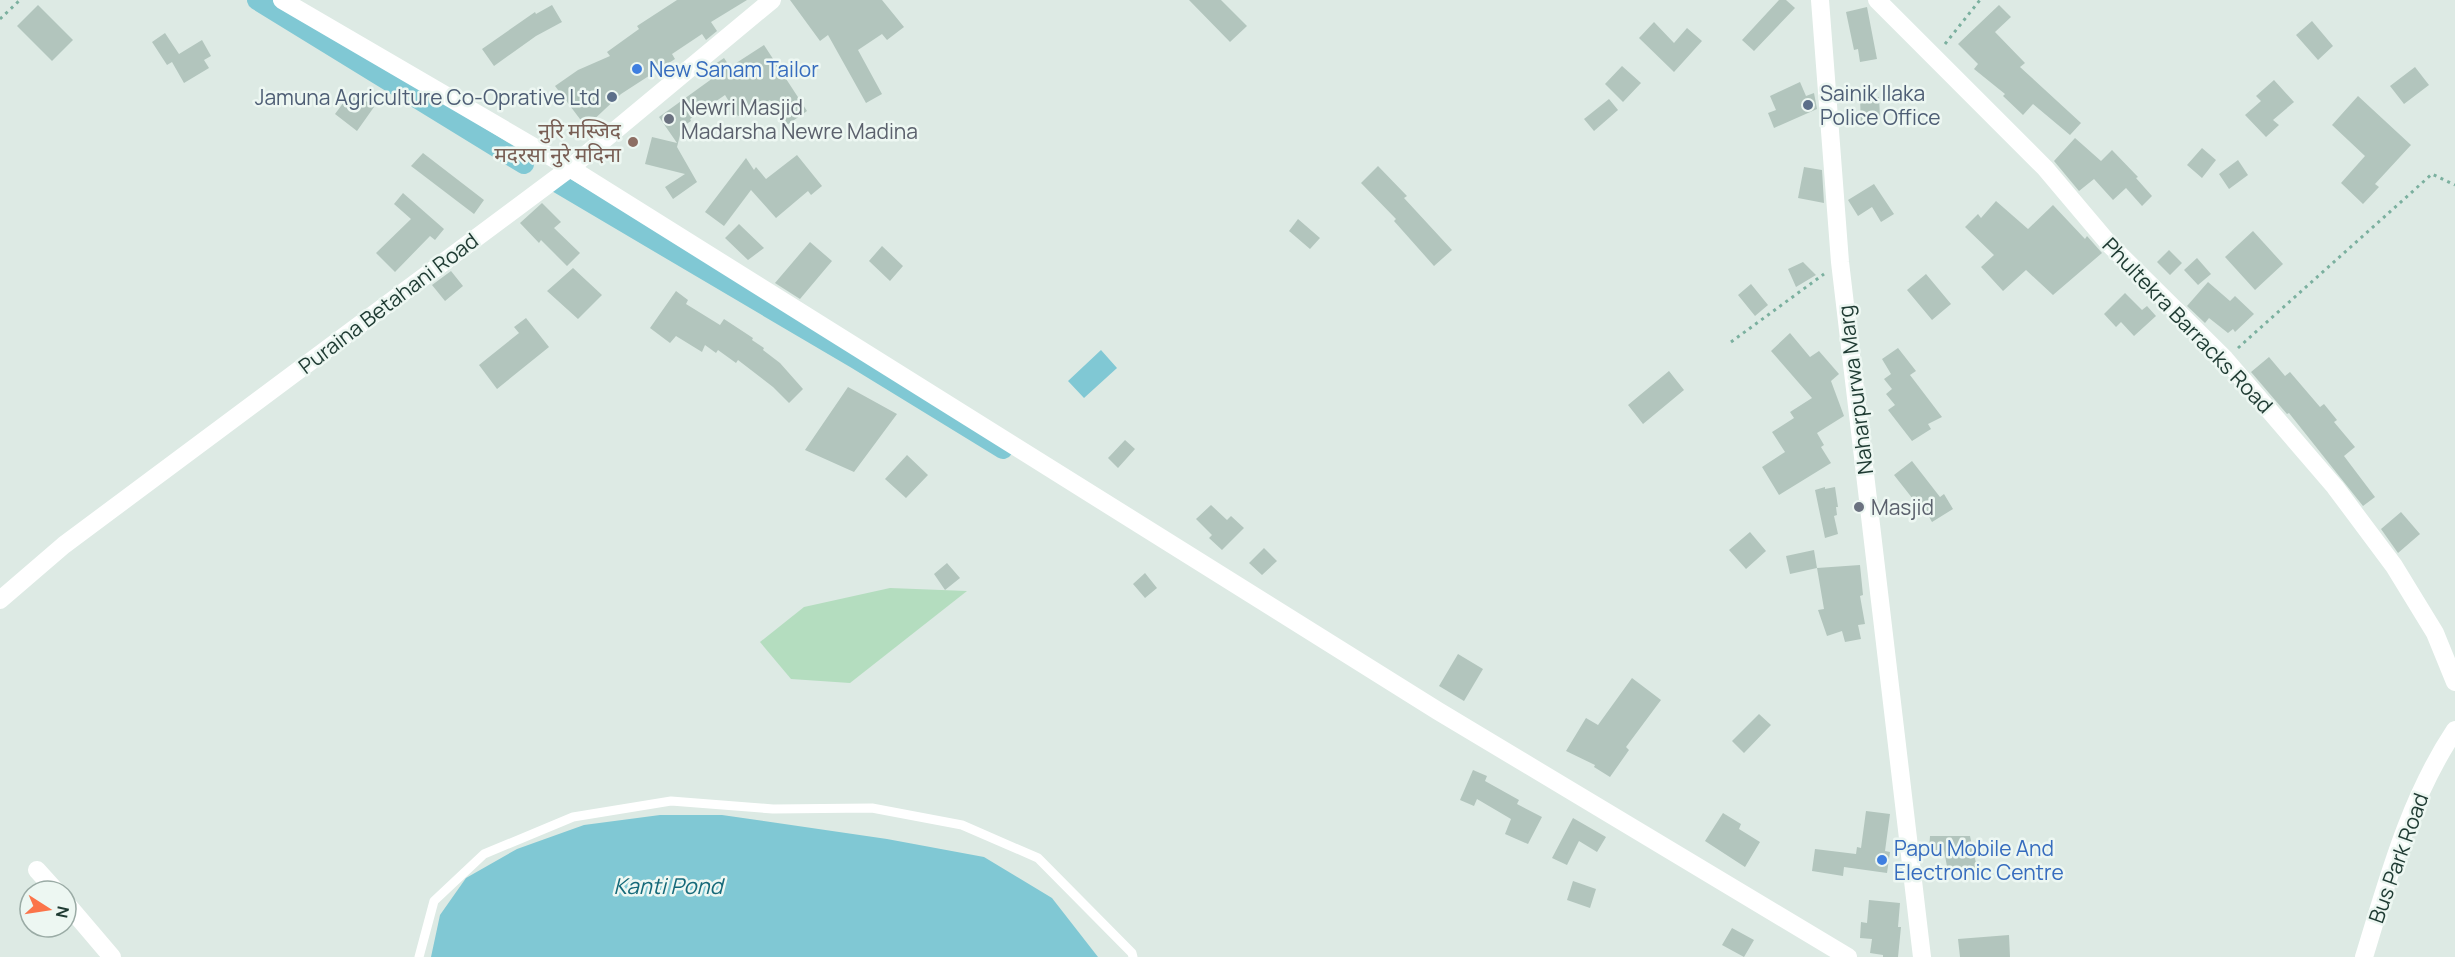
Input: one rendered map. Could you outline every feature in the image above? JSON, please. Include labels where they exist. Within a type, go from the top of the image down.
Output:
[{"type":"street","points":[[282,0],[570,168],[1448,717],[1848,957]]},
{"type":"street","name":"Puraina Betahani Road","points":[[0,600],[64,545],[570,168],[772,0]]},
{"type":"street","name":"Naharpurwa Marg","points":[[1820,0],[1840,262],[1922,957]]},
{"type":"street","name":"Phultekra Barracks Road","points":[[1878,0],[2045,168],[2110,245],[2225,359],[2336,487],[2394,566],[2435,633],[2455,682]]},
{"type":"street","name":"Bus Park Road","points":[[2364,957],[2401,838],[2437,757],[2455,730]]},
{"type":"street","points":[[37,870],[45,879]]},
{"type":"street","points":[[78,917],[112,957]]},
{"type":"lane","points":[[419,957],[434,901],[484,854],[573,817],[671,801],[773,808],[872,808],[962,825],[1038,858],[1132,953],[1133,957]]},
{"type":"path","points":[[0,19],[20,0]]},
{"type":"path","points":[[1934,57],[1980,0]]},
{"type":"path","points":[[2225,359],[2432,174],[2455,185]]},
{"type":"path","points":[[1731,342],[1840,262]]},
{"type":"green space","points":[[890,588],[967,591],[850,683],[791,679],[760,642],[804,607]]},
{"type":"water","points":[[1101,350],[1117,368],[1084,398],[1068,381]]},
{"type":"water","name":"Kanti Pond","points":[[660,815],[722,815],[887,839],[984,857],[1052,898],[1098,957],[431,957],[440,915],[466,878],[517,849],[584,825]]},
{"type":"building","points":[[677,0],[747,0],[711,22],[717,31],[706,40],[702,34],[672,54],[675,59],[621,94],[586,127],[555,86],[578,70],[610,56],[607,52],[639,29],[637,26]]},
{"type":"building","points":[[790,0],[882,0],[904,27],[887,40],[882,34],[858,50],[882,94],[866,103],[828,35],[820,41]]},
{"type":"building","points":[[1189,0],[1221,0],[1247,26],[1230,42]]},
{"type":"building","points":[[1779,0],[1786,0],[1795,8],[1754,51],[1742,40]]},
{"type":"building","points":[[38,5],[73,40],[52,61],[17,26]]},
{"type":"building","points":[[552,5],[562,22],[536,36],[494,66],[482,49],[535,12],[536,14]]},
{"type":"building","points":[[1999,5],[2011,17],[1995,32],[2025,63],[2020,67],[2081,123],[2070,135],[2033,104],[2023,115],[2003,96],[2005,94],[1974,69],[1978,64],[1958,44]]},
{"type":"building","points":[[1867,7],[1877,59],[1860,62],[1858,49],[1854,50],[1846,12]]},
{"type":"building","points":[[2312,21],[2333,46],[2318,60],[2296,35]]},
{"type":"building","points":[[1654,22],[1674,43],[1687,28],[1702,41],[1674,72],[1639,38]]},
{"type":"building","points":[[165,33],[179,54],[202,40],[211,56],[204,60],[209,68],[184,83],[172,62],[167,65],[152,42]]},
{"type":"building","points":[[764,45],[807,111],[787,125],[770,100],[738,116],[725,95],[682,127],[677,147],[697,182],[673,199],[665,187],[685,174],[645,164],[652,137],[677,143],[659,117],[713,78],[708,69],[724,58],[730,67]]},
{"type":"building","points":[[1622,66],[1641,83],[1623,102],[1605,84]]},
{"type":"building","points":[[2415,67],[2429,85],[2404,104],[2390,86]]},
{"type":"building","points":[[2274,80],[2294,102],[2273,120],[2279,125],[2266,137],[2245,115],[2261,101],[2256,96]]},
{"type":"building","points":[[1800,82],[1806,96],[1814,93],[1817,109],[1774,128],[1768,113],[1776,110],[1770,96]]},
{"type":"building","points":[[352,91],[374,107],[357,131],[335,114]]},
{"type":"building","points":[[2358,96],[2411,145],[2375,184],[2379,187],[2363,204],[2341,183],[2365,156],[2332,125]]},
{"type":"building","points":[[1879,97],[1880,117],[1861,125],[1860,98]]},
{"type":"building","points":[[1609,99],[1618,110],[1594,131],[1584,119]]},
{"type":"building","points":[[2075,138],[2101,161],[2112,150],[2138,177],[2136,178],[2152,196],[2142,206],[2126,188],[2113,200],[2094,179],[2079,191],[2054,161]]},
{"type":"building","points":[[2202,148],[2216,160],[2202,178],[2187,165]]},
{"type":"building","points":[[423,153],[484,200],[474,214],[411,166]]},
{"type":"building","points":[[797,155],[822,186],[811,195],[808,191],[776,218],[751,190],[724,226],[705,212],[746,158],[754,170],[756,167],[766,179]]},
{"type":"building","points":[[2238,160],[2248,175],[2229,189],[2219,174]]},
{"type":"building","points":[[1378,166],[1407,196],[1404,198],[1452,250],[1434,266],[1394,221],[1396,219],[1361,183]]},
{"type":"building","points":[[1804,167],[1822,170],[1824,203],[1798,198]]},
{"type":"building","points":[[1874,184],[1894,214],[1881,222],[1872,207],[1858,216],[1848,200]]},
{"type":"building","points":[[403,193],[444,229],[435,240],[430,236],[395,272],[376,253],[411,219],[394,204]]},
{"type":"building","points":[[1996,201],[2028,229],[2053,205],[2085,239],[2087,236],[2102,253],[2053,295],[2026,270],[2003,291],[1981,267],[1994,255],[1965,227],[1978,214],[1981,218]]},
{"type":"building","points":[[542,203],[561,222],[554,228],[580,253],[567,266],[541,240],[539,243],[520,223]]},
{"type":"building","points":[[1298,219],[1320,238],[1310,249],[1289,231]]},
{"type":"building","points":[[739,224],[764,248],[748,260],[725,238]]},
{"type":"building","points":[[2253,231],[2283,264],[2255,290],[2225,257]]},
{"type":"building","points":[[810,242],[832,261],[800,299],[775,283]]},
{"type":"building","points":[[882,246],[903,266],[890,281],[869,261]]},
{"type":"building","points":[[2169,250],[2182,263],[2170,275],[2157,262]]},
{"type":"building","points":[[2197,258],[2211,274],[2198,285],[2184,270]]},
{"type":"building","points":[[1803,262],[1816,275],[1796,287],[1788,269]]},
{"type":"building","points":[[573,268],[602,295],[578,319],[547,291]]},
{"type":"building","points":[[451,271],[463,286],[445,301],[432,285]]},
{"type":"building","points":[[1926,274],[1951,304],[1932,320],[1907,290]]},
{"type":"building","points":[[2208,282],[2230,301],[2235,296],[2254,314],[2235,332],[2233,329],[2228,333],[2209,318],[2205,323],[2187,306]]},
{"type":"building","points":[[1751,284],[1768,305],[1755,316],[1738,295]]},
{"type":"building","points":[[676,291],[688,300],[686,304],[720,325],[724,319],[753,338],[752,340],[780,363],[803,389],[789,403],[773,387],[738,360],[736,363],[718,350],[716,353],[705,345],[702,352],[676,336],[670,343],[650,328]]},
{"type":"building","points":[[2125,293],[2142,310],[2147,306],[2156,316],[2134,336],[2121,322],[2116,327],[2104,314]]},
{"type":"building","points":[[526,318],[549,347],[497,389],[479,365],[519,333],[514,327]]},
{"type":"building","points":[[1790,333],[1810,357],[1819,351],[1839,374],[1831,381],[1844,416],[1817,433],[1824,445],[1821,447],[1831,463],[1779,495],[1762,467],[1785,452],[1772,432],[1794,418],[1790,412],[1812,398],[1771,351]]},
{"type":"building","points":[[1898,348],[1916,371],[1910,375],[1942,417],[1928,424],[1931,429],[1912,441],[1888,410],[1895,405],[1886,394],[1892,389],[1884,379],[1891,374],[1882,359]]},
{"type":"building","points":[[2269,357],[2285,376],[2290,372],[2320,407],[2324,404],[2337,420],[2334,422],[2355,447],[2344,456],[2375,497],[2363,506],[2289,413],[2287,414],[2251,372]]},
{"type":"building","points":[[1669,371],[1684,390],[1643,424],[1628,405]]},
{"type":"building","points":[[848,387],[897,414],[854,472],[805,450]]},
{"type":"building","points":[[1125,440],[1135,449],[1118,468],[1108,458]]},
{"type":"building","points":[[907,455],[928,475],[906,498],[885,479]]},
{"type":"building","points":[[1912,461],[1940,497],[1944,494],[1953,509],[1932,522],[1923,506],[1920,508],[1894,475]]},
{"type":"building","points":[[1825,487],[1825,489],[1835,487],[1838,507],[1836,507],[1837,515],[1834,516],[1838,534],[1825,538],[1815,490]]},
{"type":"building","points":[[1211,505],[1227,520],[1231,516],[1244,528],[1222,550],[1209,538],[1212,535],[1196,519]]},
{"type":"building","points":[[2401,512],[2420,534],[2398,553],[2381,529]]},
{"type":"building","points":[[1750,532],[1766,551],[1746,569],[1729,550]]},
{"type":"building","points":[[1264,548],[1277,561],[1262,575],[1249,563]]},
{"type":"building","points":[[1814,550],[1817,568],[1790,574],[1786,556]]},
{"type":"building","points":[[947,563],[960,578],[945,590],[934,574]]},
{"type":"building","points":[[1860,565],[1863,595],[1860,596],[1865,624],[1858,625],[1861,639],[1845,642],[1842,631],[1827,636],[1818,610],[1824,609],[1817,568]]},
{"type":"building","points":[[1145,573],[1157,588],[1145,598],[1133,584]]},
{"type":"building","points":[[1458,654],[1483,669],[1464,701],[1439,686]]},
{"type":"building","points":[[1632,678],[1661,700],[1626,747],[1629,750],[1610,777],[1594,767],[1595,765],[1566,751],[1586,718],[1598,725]]},
{"type":"building","points":[[1759,714],[1771,725],[1744,753],[1732,741]]},
{"type":"building","points":[[1473,770],[1487,776],[1485,781],[1519,800],[1517,804],[1542,817],[1528,844],[1505,834],[1511,819],[1477,799],[1474,806],[1460,800]]},
{"type":"building","points":[[1866,811],[1890,814],[1885,851],[1890,852],[1887,873],[1844,867],[1843,876],[1812,871],[1815,849],[1856,854],[1857,847],[1861,848]]},
{"type":"building","points":[[1723,813],[1741,824],[1739,829],[1760,842],[1745,867],[1705,841]]},
{"type":"building","points":[[1573,818],[1606,837],[1597,852],[1579,841],[1567,865],[1552,858]]},
{"type":"building","points":[[1930,836],[1970,836],[1978,872],[1948,872],[1944,850],[1929,850]]},
{"type":"building","points":[[1573,881],[1596,889],[1590,908],[1567,900]]},
{"type":"building","points":[[1869,900],[1900,903],[1898,927],[1901,927],[1898,957],[1883,957],[1883,955],[1870,953],[1872,939],[1860,938],[1861,922],[1867,923]]},
{"type":"building","points":[[1732,928],[1754,940],[1744,957],[1722,945]]},
{"type":"building","points":[[2009,935],[2010,957],[1960,957],[1958,939]]},
{"type":"waterway","points":[[257,0],[524,164]]},
{"type":"waterway","points":[[556,182],[856,359],[1003,449]]},
{"type":"place","name":"New Sanam Tailor","points":[[637,69]]},
{"type":"place","name":"Jamuna Agriculture Co-Oprative Ltd","points":[[612,97]]},
{"type":"place","name":"Sainik Ilaka Police Office","points":[[1808,105]]},
{"type":"place","name":"Newri Masjid Madarsha Newre Madina","points":[[669,119]]},
{"type":"place","name":"नुरि मस्जिद मदरसा नुरे मदिना","points":[[633,142]]},
{"type":"place","name":"Masjid","points":[[1859,507]]},
{"type":"place","name":"Papu Mobile And Electronic Centre","points":[[1882,860]]}]
